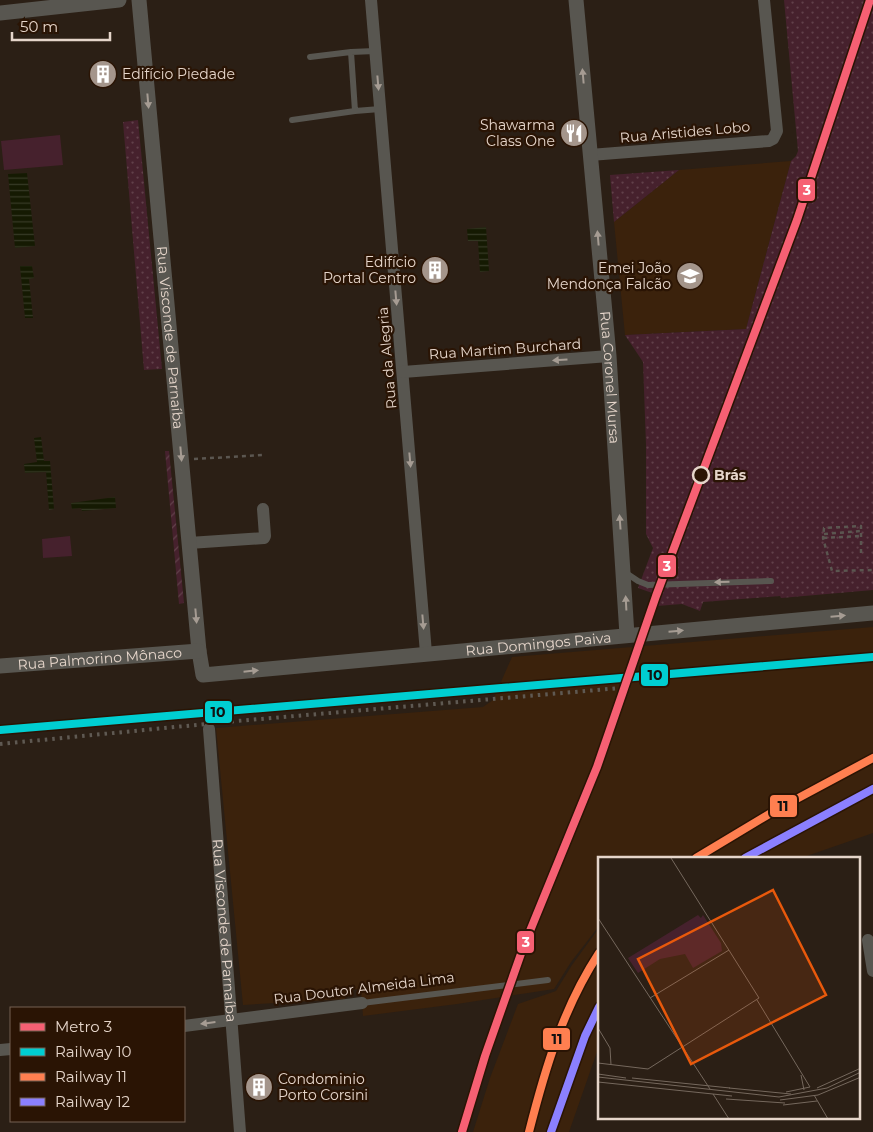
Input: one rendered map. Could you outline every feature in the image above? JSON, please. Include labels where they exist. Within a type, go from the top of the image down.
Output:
[{"type":"street","points":[[0,13],[119,0]]},
{"type":"street","name":"Rua Visconde de Parnaíba","points":[[139,0],[199,650],[203,674]]},
{"type":"street","name":"Rua da Alegria","points":[[371,0],[426,653]]},
{"type":"street","name":"Rua Coronel Mursa","points":[[576,0],[608,356],[627,635]]},
{"type":"street","name":"Rua Aristides Lobo","points":[[590,155],[769,141],[776,136],[764,0]]},
{"type":"street","name":"Rua Martim Burchard","points":[[403,372],[608,356]]},
{"type":"street","points":[[189,543],[264,538],[263,509]]},
{"type":"street","name":"Rua Domingos Paiva","points":[[203,674],[873,613]]},
{"type":"street","name":"Rua Palmorino Mônaco","points":[[0,666],[199,650]]},
{"type":"street","name":"Rua Visconde de Parnaíba","points":[[209,729],[233,1020],[240,1132]]},
{"type":"street","points":[[867,940],[873,971]]},
{"type":"street","name":"Rua Doutor Almeida Lima","points":[[185,1026],[362,1003]]},
{"type":"lane","points":[[310,57],[375,51]]},
{"type":"lane","points":[[351,52],[355,111]]},
{"type":"lane","points":[[292,120],[380,109]]},
{"type":"lane","points":[[624,570],[638,581],[648,585],[771,581]]},
{"type":"lane","name":"Rua Doutor Almeida Lima","points":[[362,1003],[548,980]]},
{"type":"path","points":[[182,460],[264,455]]},
{"type":"path","points":[[861,553],[861,526],[824,528],[832,571],[873,570]]},
{"type":"path","points":[[824,536],[861,531]]},
{"type":"path","points":[[824,536],[861,536]]},
{"type":"shaded area","points":[[784,0],[873,0],[873,590],[781,598],[780,596],[703,602],[700,611],[682,604],[657,606],[653,603],[658,595],[638,588],[653,548],[646,534],[646,445],[643,362],[625,335],[746,329],[791,161],[798,151]]},
{"type":"shaded area","points":[[138,120],[162,369],[144,370],[123,122]]},
{"type":"shaded area","points":[[60,135],[63,165],[4,170],[1,141]]},
{"type":"shaded area","name":"Emei João Mendonça Falcão","points":[[791,161],[746,329],[625,335],[614,222],[679,170]]},
{"type":"shaded area","points":[[679,170],[614,222],[610,175]]},
{"type":"shaded area","points":[[27,173],[35,246],[15,248],[8,174]]},
{"type":"shaded area","points":[[486,227],[489,271],[480,272],[478,241],[468,241],[467,229]]},
{"type":"shaded area","points":[[20,266],[32,266],[34,278],[29,279],[33,318],[25,318]]},
{"type":"shaded area","points":[[41,437],[44,461],[50,461],[54,509],[49,510],[46,472],[25,473],[24,464],[37,462],[34,438]]},
{"type":"shaded area","points":[[165,451],[169,451],[184,603],[179,604]]},
{"type":"shaded area","points":[[115,497],[116,508],[82,511],[81,508],[72,509],[71,503]]},
{"type":"shaded area","points":[[70,536],[72,556],[43,558],[42,539]]},
{"type":"shaded area","points":[[873,627],[873,833],[804,857],[598,857],[598,927],[571,962],[554,989],[363,1016],[361,989],[345,990],[345,999],[243,1005],[216,728],[483,707],[493,700],[512,657]]},
{"type":"shaded area","points":[[598,929],[598,1049],[569,1132],[473,1132],[490,1078],[518,1004],[556,991]]},
{"type":"railway","points":[[0,744],[237,721],[632,687]]},
{"type":"metro line","name":"3","points":[[462,1132],[485,1056],[523,948],[597,767],[656,596],[797,220],[870,0]]},
{"type":"rail line","name":"10","points":[[0,730],[873,657]]},
{"type":"rail line","name":"11","points":[[698,857],[776,810],[873,758]]},
{"type":"rail line","name":"12","points":[[747,857],[873,789]]},
{"type":"rail line","name":"11","points":[[529,1132],[556,1040],[575,995],[598,955]]},
{"type":"rail line","name":"12","points":[[551,1132],[585,1036],[598,1009]]},
{"type":"place","name":"Edifício Piedade","points":[[103,74]]},
{"type":"place","name":"Shawarma Class One","points":[[574,133]]},
{"type":"place","name":"Edifício Portal Centro","points":[[435,270]]},
{"type":"place","name":"Emei João Mendonça Falcão","points":[[690,276]]},
{"type":"place","name":"Brás","points":[[701,475]]},
{"type":"place","name":"Condominio Porto Corsini","points":[[259,1087]]}]
